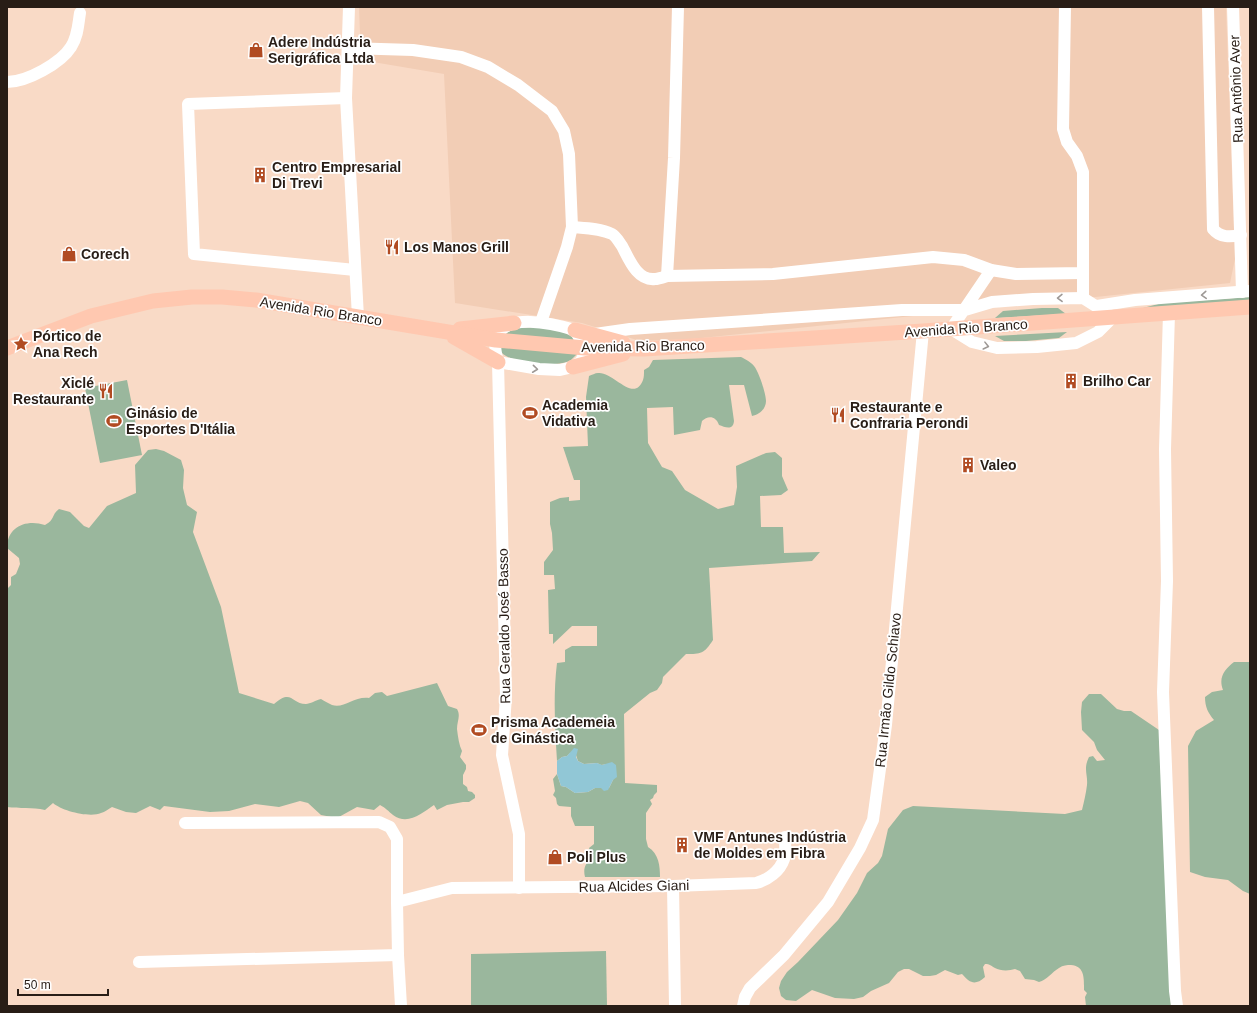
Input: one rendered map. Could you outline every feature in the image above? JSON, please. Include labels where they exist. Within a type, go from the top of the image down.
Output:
[{"type":"main road","name":"Avenida Rio Branco","points":[[7,353],[14,346],[91,316],[153,301],[192,297],[222,297],[256,300],[496,340],[585,348],[644,349],[923,331],[1250,307]]},
{"type":"main road","points":[[443,331],[514,323]]},
{"type":"main road","points":[[575,330],[644,349]]},
{"type":"main road","points":[[443,331],[498,362]]},
{"type":"main road","points":[[573,367],[644,349]]},
{"type":"street","points":[[349,7],[346,98],[358,317]]},
{"type":"street","points":[[668,276],[674,158],[678,7]]},
{"type":"street","points":[[1065,7],[1063,129],[1067,142],[1077,156],[1083,172],[1083,298]]},
{"type":"street","points":[[1208,7],[1213,230],[1217,234],[1231,237],[1241,235]]},
{"type":"street","name":"Rua Antônio Aver","points":[[1233,7],[1241,235],[1246,292]]},
{"type":"street","points":[[7,82],[41,72],[58,60],[71,47],[77,34],[80,13]]},
{"type":"street","points":[[348,48],[413,50],[461,57],[488,67],[518,85],[552,111],[564,131],[569,154],[572,227],[567,247],[541,322]]},
{"type":"street","points":[[346,98],[188,104],[194,254],[355,270]]},
{"type":"street","points":[[572,227],[601,230],[613,234],[635,269],[641,275],[649,279],[668,276],[773,274],[933,257],[964,260],[991,270],[1016,274],[1083,273]]},
{"type":"street","points":[[592,335],[630,329],[902,310],[965,310],[992,302],[1033,299],[1083,298],[1113,317],[1098,332],[1076,343],[1037,347],[997,348],[972,342],[951,329],[965,310],[991,270]]},
{"type":"street","points":[[1097,306],[1135,300],[1246,292]]},
{"type":"street","points":[[1169,312],[1165,449],[1167,580],[1163,692],[1174,983],[1177,1006]]},
{"type":"street","points":[[496,340],[500,330],[514,323],[541,322],[557,324],[575,330],[585,348],[581,361],[573,367],[560,370],[539,369],[498,362]]},
{"type":"street","name":"Rua Irmão Gildo Schiavo","points":[[744,1006],[745,997],[750,988],[784,955],[828,902],[860,848],[873,820],[886,725],[923,331]]},
{"type":"street","name":"Rua Geraldo José Basso","points":[[496,340],[495,350],[498,362],[506,696],[502,755],[519,834],[519,888]]},
{"type":"street","points":[[185,822],[379,822],[390,827],[397,839],[396,902],[401,1006]]},
{"type":"street","name":"Rua Alcides Giani","points":[[396,902],[452,888],[672,886],[756,883],[763,881],[774,873],[782,864],[784,858],[785,837]]},
{"type":"street","points":[[672,886],[675,1006]]},
{"type":"street","points":[[139,962],[398,955]]},
{"type":"shaded area","points":[[359,7],[1226,7],[1235,259],[1230,283],[692,339],[640,341],[582,323],[455,303],[444,74],[361,60]]},
{"type":"green space","points":[[1250,297],[1250,301],[1143,308],[1162,303]]},
{"type":"green space","points":[[1058,308],[1066,314],[995,318],[1003,311]]},
{"type":"green space","points":[[539,327],[562,331],[580,342],[501,335],[518,328]]},
{"type":"green space","points":[[1067,332],[1059,338],[1026,341],[1004,341],[995,336]]},
{"type":"green space","points":[[498,346],[578,353],[571,360],[565,362],[556,364],[536,364],[509,357],[503,354]]},
{"type":"green space","points":[[741,357],[753,365],[760,378],[766,401],[765,407],[762,411],[752,416],[744,385],[729,385],[734,421],[732,426],[728,428],[724,427],[719,425],[714,418],[709,417],[702,421],[700,430],[674,435],[673,407],[647,408],[648,443],[662,467],[672,471],[685,490],[718,509],[734,505],[737,487],[736,466],[766,453],[775,452],[782,458],[782,476],[788,490],[781,495],[760,496],[761,527],[783,527],[784,553],[820,552],[812,561],[709,568],[713,640],[704,651],[695,654],[686,654],[663,677],[662,683],[657,690],[650,693],[624,714],[625,783],[657,785],[657,792],[650,800],[652,804],[646,813],[646,839],[648,847],[657,857],[660,877],[585,877],[585,866],[592,858],[589,848],[594,844],[594,826],[575,826],[571,816],[571,807],[559,806],[557,804],[556,798],[553,795],[555,791],[553,779],[557,774],[561,786],[566,787],[575,793],[588,792],[595,788],[609,788],[615,775],[616,766],[608,764],[601,765],[597,763],[584,764],[578,761],[576,755],[570,753],[557,761],[555,699],[557,663],[565,662],[565,650],[572,646],[597,646],[597,626],[572,626],[553,644],[553,634],[549,634],[548,590],[555,589],[554,575],[544,575],[544,562],[553,550],[550,524],[550,502],[560,498],[569,497],[569,501],[580,500],[580,480],[574,480],[563,447],[588,446],[586,397],[589,376],[597,373],[604,374],[629,388],[634,389],[639,387],[644,377],[644,370],[649,367],[653,360]]},
{"type":"green space","name":"Ginásio de Esportes D'Itália","points":[[127,380],[142,455],[100,463],[85,388]]},
{"type":"green space","points":[[156,449],[164,451],[181,460],[184,470],[183,488],[187,505],[197,512],[193,532],[221,607],[239,693],[274,704],[284,697],[288,697],[297,702],[308,704],[321,699],[336,706],[359,699],[369,698],[375,693],[382,692],[387,696],[437,683],[448,706],[457,709],[458,712],[459,716],[457,729],[459,744],[462,751],[460,757],[466,765],[463,775],[463,784],[467,787],[468,791],[475,795],[475,798],[469,802],[447,805],[437,810],[434,805],[420,815],[409,819],[399,818],[380,805],[374,810],[357,807],[337,818],[321,815],[308,803],[300,801],[279,807],[255,804],[229,811],[210,812],[164,806],[160,810],[150,806],[136,813],[126,812],[112,807],[102,813],[90,815],[69,811],[53,803],[45,810],[7,807],[7,589],[11,585],[11,577],[16,574],[20,564],[19,558],[7,548],[10,534],[14,529],[25,524],[38,523],[45,525],[59,509],[70,512],[84,526],[89,528],[107,506],[136,493],[135,465],[148,450]]},
{"type":"green space","points":[[1234,662],[1250,662],[1250,894],[1243,891],[1228,880],[1205,877],[1190,872],[1188,746],[1196,731],[1214,720],[1207,710],[1205,697],[1212,692],[1223,690],[1221,681],[1223,674]]},
{"type":"green space","points":[[1089,694],[1101,694],[1117,709],[1131,711],[1159,730],[1171,1006],[1086,1006],[1085,997],[1087,993],[1084,990],[1083,974],[1079,968],[1071,965],[1060,967],[1045,980],[1039,982],[1025,979],[1020,971],[1015,969],[1002,970],[987,964],[983,967],[985,977],[978,982],[968,980],[962,974],[958,975],[945,970],[936,975],[923,976],[909,969],[904,969],[898,972],[889,983],[871,991],[863,997],[854,999],[835,998],[812,990],[796,1001],[786,1000],[781,996],[779,988],[781,981],[787,972],[838,920],[857,893],[867,873],[878,863],[882,856],[888,829],[903,810],[913,806],[1065,814],[1082,810],[1087,785],[1087,761],[1089,757],[1093,756],[1097,761],[1105,760],[1097,750],[1094,742],[1082,730],[1082,702]]},
{"type":"green space","points":[[606,951],[607,1006],[471,1006],[471,954]]},
{"type":"water","points":[[574,748],[578,749],[576,757],[578,761],[584,764],[597,763],[602,765],[612,762],[616,765],[617,777],[613,780],[608,790],[604,791],[601,788],[595,788],[588,792],[575,793],[566,787],[561,786],[557,774],[557,761],[562,757],[567,756]]},
{"type":"place","name":"Adere Indústria Serigráfica Ltda","points":[[256,50]]},
{"type":"place","name":"Centro Empresarial Di Trevi","points":[[260,175]]},
{"type":"place","name":"Los Manos Grill","points":[[392,247]]},
{"type":"place","name":"Corech","points":[[69,254]]},
{"type":"place","name":"Pórtico de Ana Rech","points":[[21,344]]},
{"type":"place","name":"Brilho Car","points":[[1071,381]]},
{"type":"place","name":"Xiclé Restaurante","points":[[106,391]]},
{"type":"place","name":"Academia Vidativa","points":[[530,413]]},
{"type":"place","name":"Restaurante e Confraria Perondi","points":[[838,415]]},
{"type":"place","name":"Ginásio de Esportes D'Itália","points":[[114,421]]},
{"type":"place","name":"Valeo","points":[[968,465]]},
{"type":"place","name":"Prisma Academeia de Ginástica","points":[[479,730]]},
{"type":"place","name":"VMF Antunes Indústria de Moldes em Fibra","points":[[682,845]]},
{"type":"place","name":"Poli Plus","points":[[555,857]]}]
